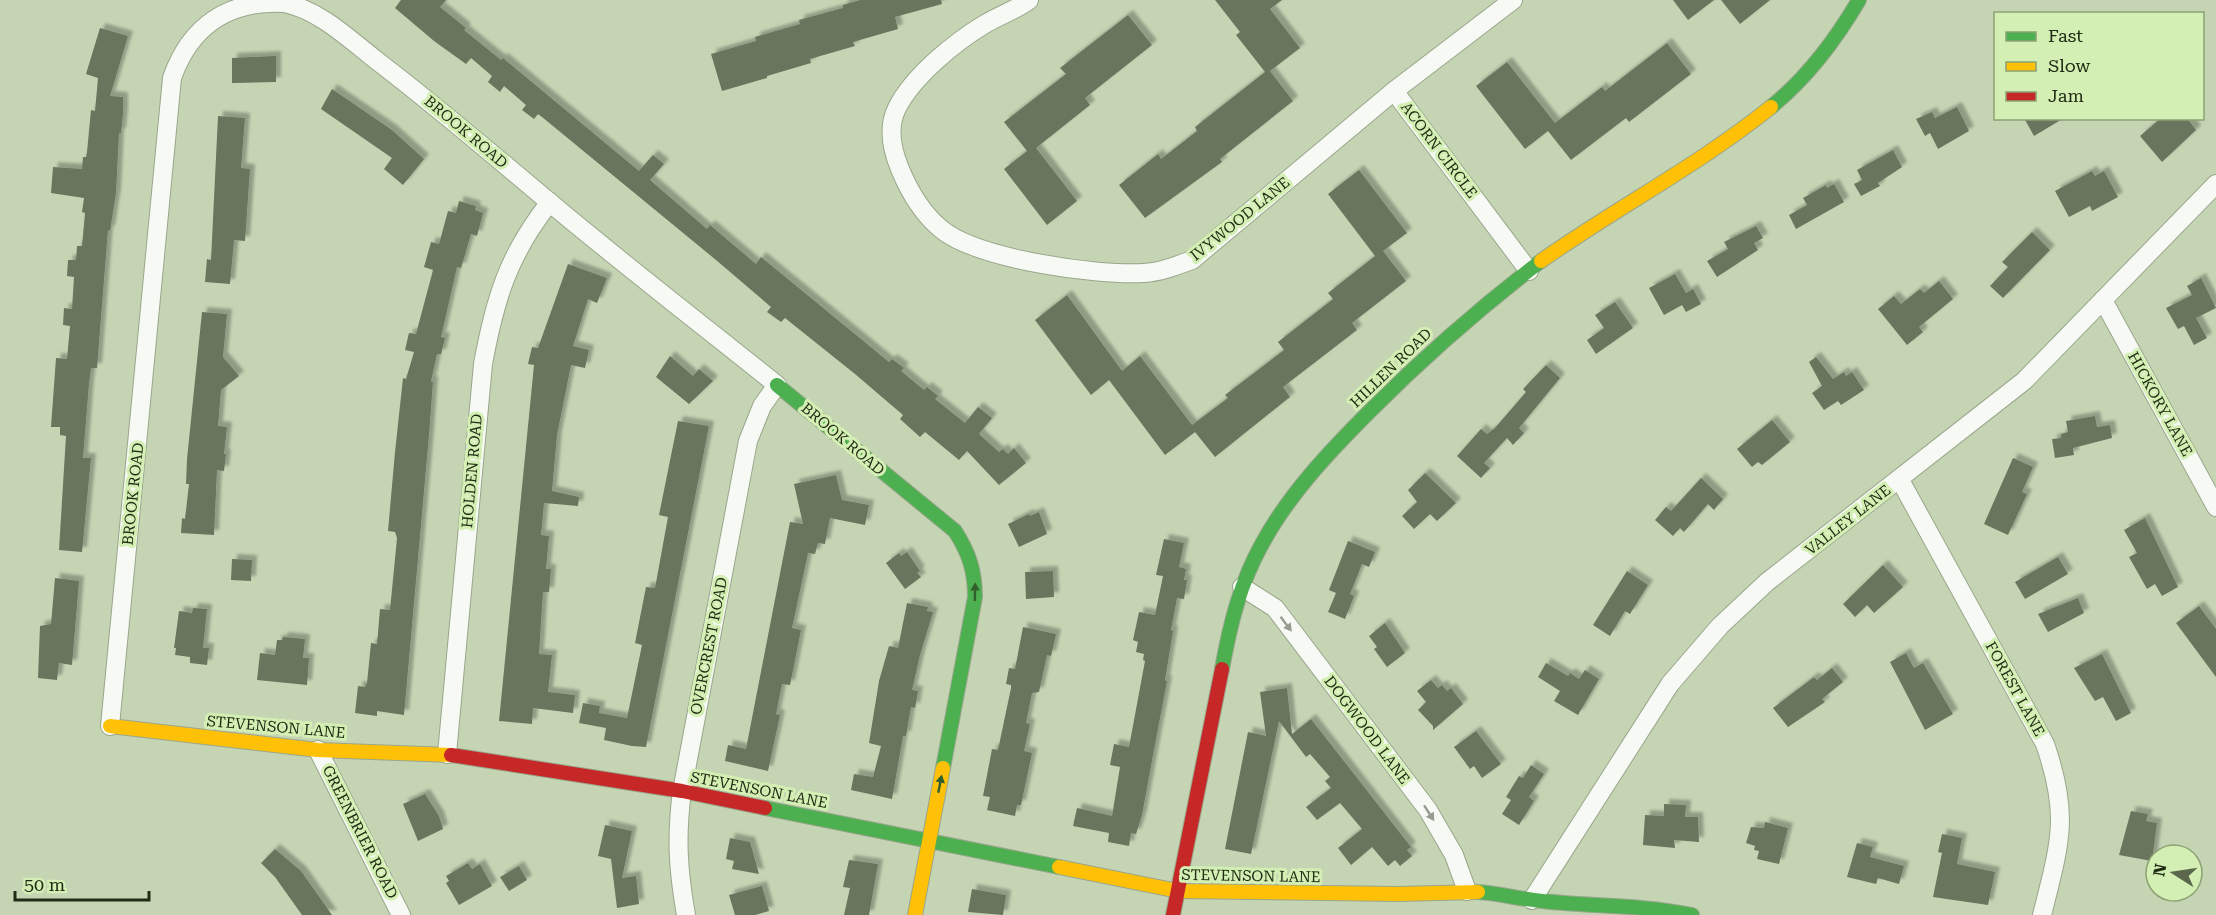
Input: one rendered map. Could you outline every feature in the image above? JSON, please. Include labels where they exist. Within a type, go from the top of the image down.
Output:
[{"type":"street","name":"IVYWOOD LANE","points":[[1029,0],[983,25],[935,60],[903,98],[893,120],[894,155],[905,183],[922,208],[941,228],[955,238],[988,250],[1055,265],[1116,273],[1146,273],[1174,267],[1192,260],[1394,91]]},
{"type":"street","name":"ACORN CIRCLE","points":[[1513,0],[1394,91],[1529,271]]},
{"type":"street","name":"HILLEN ROAD","points":[[1173,915],[1232,619],[1242,587],[1267,533],[1293,496],[1340,442],[1438,345],[1529,271],[1589,228],[1755,120],[1791,92],[1819,63],[1841,34],[1859,0]]},
{"type":"street","name":"BROOK ROAD","points":[[110,726],[172,78],[189,41],[202,26],[236,5],[264,1],[303,9],[328,23],[439,108],[550,202],[955,531],[975,573],[975,597],[915,915]]},
{"type":"street","name":"VALLEY LANE","points":[[1532,900],[1670,684],[1720,626],[1767,582],[2024,381],[2216,184]]},
{"type":"street","name":"HOLDEN ROAD","points":[[447,754],[476,424],[485,353],[493,312],[503,279],[527,231],[550,202]]},
{"type":"street","name":"HICKORY LANE","points":[[2103,300],[2216,507]]},
{"type":"street","name":"OVERCREST ROAD","points":[[686,915],[677,869],[676,831],[682,791],[748,441],[762,406],[777,385]]},
{"type":"street","name":"FOREST LANE","points":[[1900,480],[2045,744],[2055,773],[2062,819],[2060,845],[2042,915]]},
{"type":"street","name":"DOGWOOD LANE","points":[[1242,587],[1275,608],[1428,810],[1454,855],[1467,891]]},
{"type":"street","name":"STEVENSON LANE","points":[[110,726],[318,750],[447,754],[682,791],[1178,891],[1398,894],[1467,891],[1509,894],[1532,900],[1654,907],[1692,915]]},
{"type":"street","name":"GREENBRIER ROAD","points":[[318,750],[401,915]]},
{"type":"street","name":"STEVENSON LANE","points":[[1398,894],[1435,902],[1508,904],[1532,900]]},
{"type":"building","points":[[401,0],[446,0],[440,7],[466,28],[464,30],[501,60],[503,58],[639,171],[653,155],[664,164],[650,180],[707,229],[710,225],[756,264],[761,257],[889,362],[892,359],[904,368],[901,371],[924,390],[927,387],[938,396],[935,399],[965,423],[978,407],[992,418],[979,434],[999,452],[1003,449],[1008,454],[1014,448],[1026,463],[999,485],[967,451],[959,460],[925,432],[920,437],[900,419],[903,415],[855,374],[785,318],[781,322],[767,312],[771,307],[716,260],[542,117],[538,114],[534,119],[522,110],[526,105],[504,86],[500,92],[488,82],[492,76],[471,58],[466,64],[434,41],[395,8]]},
{"type":"building","points":[[860,0],[941,0],[942,4],[895,17],[898,29],[853,42],[855,46],[810,59],[811,63],[722,91],[711,54],[756,41],[755,37],[800,24],[799,20],[843,8],[843,5]]},
{"type":"building","points":[[1215,0],[1282,0],[1270,9],[1300,48],[1270,71],[1293,101],[1220,159],[1222,162],[1145,218],[1119,185],[1158,154],[1161,159],[1197,131],[1195,127],[1265,72],[1236,35],[1240,32]]},
{"type":"building","points":[[1673,0],[1714,0],[1688,20]]},
{"type":"building","points":[[1721,0],[1770,0],[1740,24]]},
{"type":"building","points":[[1128,15],[1152,45],[1085,98],[1090,105],[1036,148],[1077,201],[1047,225],[1004,169],[1027,151],[1004,122],[1066,74],[1060,68]]},
{"type":"building","points":[[100,28],[128,36],[110,96],[123,97],[123,113],[121,133],[119,133],[116,193],[110,231],[108,230],[97,368],[91,368],[89,384],[83,458],[91,458],[82,552],[59,550],[66,436],[60,435],[60,427],[51,427],[56,358],[67,359],[70,326],[63,325],[64,308],[72,309],[74,277],[67,276],[68,260],[76,260],[77,246],[82,246],[84,198],[51,193],[53,167],[82,169],[83,157],[86,157],[91,110],[95,111],[98,78],[86,74]]},
{"type":"building","points":[[1667,43],[1691,74],[1629,122],[1626,118],[1571,160],[1548,131],[1525,149],[1476,86],[1507,62],[1555,123],[1602,87],[1605,91]]},
{"type":"building","points":[[276,56],[276,82],[232,83],[232,58]]},
{"type":"building","points":[[332,89],[392,130],[424,159],[403,185],[384,169],[392,158],[321,109]]},
{"type":"building","points":[[1957,107],[1969,131],[1938,149],[1930,133],[1925,136],[1916,119],[1932,112],[1935,118]]},
{"type":"building","points":[[218,116],[245,118],[241,168],[250,169],[245,241],[234,240],[230,284],[205,282],[207,259],[211,260]]},
{"type":"building","points":[[2025,120],[2061,120],[2034,136]]},
{"type":"building","points":[[2159,120],[2188,120],[2196,130],[2162,162],[2140,136]]},
{"type":"building","points":[[1893,150],[1902,167],[1878,183],[1880,186],[1861,196],[1854,184],[1862,180],[1857,170]]},
{"type":"building","points":[[1359,170],[1407,233],[1383,251],[1406,281],[1352,323],[1357,330],[1283,387],[1290,397],[1215,457],[1195,432],[1165,455],[1109,380],[1091,395],[1035,320],[1067,295],[1122,371],[1140,356],[1192,425],[1228,398],[1225,395],[1284,350],[1278,342],[1333,299],[1328,293],[1375,256],[1328,194]]},
{"type":"building","points":[[2092,171],[2095,176],[2104,171],[2118,197],[2092,211],[2090,206],[2069,217],[2055,191]]},
{"type":"building","points":[[1834,184],[1844,202],[1796,229],[1789,215],[1807,205],[1803,198],[1826,185],[1827,188]]},
{"type":"building","points":[[459,201],[476,206],[475,210],[483,213],[477,236],[471,234],[461,268],[457,267],[441,337],[445,338],[441,354],[437,354],[431,381],[433,382],[429,435],[404,715],[377,711],[377,716],[355,713],[358,686],[365,687],[367,683],[371,643],[377,644],[380,609],[390,610],[397,538],[395,532],[388,531],[395,452],[403,378],[406,379],[414,352],[405,350],[409,333],[416,334],[433,270],[424,267],[431,242],[439,244],[448,211],[456,213]]},
{"type":"building","points":[[1756,226],[1763,238],[1754,243],[1758,250],[1717,277],[1707,261],[1728,249],[1724,242]]},
{"type":"building","points":[[2032,232],[2050,250],[2003,298],[1990,286],[2008,267],[2002,262]]},
{"type":"building","points":[[568,264],[607,278],[597,303],[588,299],[573,346],[589,350],[585,368],[571,365],[557,435],[552,491],[579,497],[578,506],[544,503],[541,535],[549,536],[546,569],[551,569],[549,592],[543,592],[539,654],[552,655],[548,692],[575,695],[573,713],[533,708],[532,724],[499,721],[534,365],[528,364],[532,347],[538,348]]},
{"type":"building","points":[[1675,274],[1686,293],[1693,289],[1701,304],[1686,312],[1682,305],[1664,315],[1649,288]]},
{"type":"building","points":[[2201,278],[2216,308],[2196,318],[2207,338],[2194,345],[2184,326],[2178,329],[2166,308],[2192,295],[2187,286]]},
{"type":"building","points":[[1939,281],[1953,299],[1919,327],[1923,332],[1907,345],[1878,309],[1894,296],[1901,304],[1920,289],[1924,293]]},
{"type":"building","points":[[1615,302],[1633,328],[1596,354],[1587,340],[1604,328],[1595,315]]},
{"type":"building","points":[[202,312],[227,314],[223,357],[239,376],[221,390],[218,426],[227,427],[224,454],[226,454],[224,471],[217,470],[214,535],[181,533],[189,484],[186,484],[187,459]]},
{"type":"building","points":[[670,356],[693,376],[699,369],[713,381],[689,404],[656,377]]},
{"type":"building","points":[[1816,357],[1833,379],[1844,372],[1846,376],[1852,372],[1864,390],[1841,405],[1838,401],[1824,410],[1812,393],[1822,386],[1809,362]]},
{"type":"building","points":[[1546,365],[1560,378],[1519,428],[1524,433],[1513,445],[1507,438],[1484,463],[1490,468],[1481,478],[1457,456],[1481,429],[1487,434],[1495,428],[1526,392],[1523,389]]},
{"type":"building","points":[[2095,416],[2097,427],[2110,425],[2112,438],[2073,448],[2074,455],[2055,458],[2052,439],[2061,438],[2061,434],[2068,432],[2066,421]]},
{"type":"building","points":[[1772,420],[1790,442],[1762,465],[1758,462],[1752,467],[1737,449]]},
{"type":"building","points":[[678,421],[709,426],[646,747],[632,746],[604,740],[606,728],[579,723],[583,703],[600,706],[599,713],[627,718],[642,645],[635,643],[646,587],[655,588],[668,517],[659,515]]},
{"type":"building","points":[[2013,458],[2033,467],[2022,492],[2027,494],[2008,535],[1984,524]]},
{"type":"building","points":[[1425,473],[1456,503],[1437,521],[1430,514],[1414,529],[1402,516],[1417,502],[1408,490]]},
{"type":"building","points":[[836,475],[842,500],[869,505],[865,525],[830,518],[825,544],[818,543],[815,554],[808,553],[792,628],[801,630],[790,685],[782,684],[776,714],[780,715],[768,771],[725,761],[728,745],[746,749],[790,522],[803,524],[794,484]]},
{"type":"building","points":[[1701,478],[1723,499],[1714,510],[1708,504],[1684,532],[1680,528],[1673,536],[1655,520],[1666,507],[1671,511]]},
{"type":"building","points":[[1039,512],[1047,534],[1019,547],[1008,524]]},
{"type":"building","points":[[2145,518],[2178,587],[2162,596],[2155,584],[2147,589],[2129,557],[2137,553],[2124,530]]},
{"type":"building","points":[[1164,539],[1184,543],[1179,567],[1186,569],[1184,580],[1187,580],[1184,599],[1177,598],[1171,630],[1173,631],[1165,680],[1167,681],[1142,815],[1136,834],[1131,833],[1129,846],[1108,842],[1109,833],[1073,826],[1077,808],[1112,816],[1120,767],[1110,765],[1114,744],[1129,747],[1145,661],[1143,660],[1144,654],[1136,652],[1138,642],[1133,640],[1139,612],[1155,615],[1163,576],[1156,575]]},
{"type":"building","points":[[1348,541],[1375,552],[1369,567],[1362,564],[1350,594],[1354,596],[1345,619],[1328,612],[1336,593],[1329,590]]},
{"type":"building","points":[[907,552],[920,571],[917,573],[921,577],[905,589],[886,563],[899,553],[901,556]]},
{"type":"building","points":[[2058,557],[2068,574],[2025,599],[2015,582]]},
{"type":"building","points":[[232,559],[252,560],[251,581],[231,580]]},
{"type":"building","points":[[1883,565],[1903,587],[1874,613],[1867,605],[1855,617],[1843,604]]},
{"type":"building","points":[[1053,571],[1054,597],[1026,599],[1025,572]]},
{"type":"building","points":[[1627,571],[1648,585],[1630,614],[1625,611],[1610,636],[1593,625]]},
{"type":"building","points":[[55,578],[79,581],[72,665],[59,663],[57,680],[38,678],[40,626],[51,624]]},
{"type":"building","points":[[2078,598],[2084,613],[2048,632],[2038,614]]},
{"type":"building","points":[[907,603],[928,607],[927,611],[933,612],[912,690],[918,691],[915,708],[911,707],[906,736],[903,736],[892,799],[851,790],[854,774],[873,777],[881,746],[869,743],[879,681],[889,646],[898,648]]},
{"type":"building","points":[[2199,606],[2216,629],[2216,677],[2176,623]]},
{"type":"building","points":[[193,608],[207,609],[203,648],[209,648],[207,665],[190,663],[190,657],[175,655],[179,611],[192,613]]},
{"type":"building","points":[[1385,623],[1405,653],[1387,667],[1374,649],[1377,647],[1369,636]]},
{"type":"building","points":[[1023,627],[1056,634],[1051,656],[1047,655],[1039,692],[1032,693],[1026,723],[1030,724],[1024,751],[1032,753],[1021,805],[1017,805],[1015,816],[987,810],[990,797],[983,796],[992,749],[998,750],[1011,688],[1011,685],[1006,684],[1009,668],[1015,669]]},
{"type":"building","points":[[283,637],[305,639],[303,658],[309,658],[307,685],[257,680],[260,653],[275,655],[277,640],[282,640]]},
{"type":"building","points":[[1906,653],[1914,668],[1923,663],[1953,714],[1925,730],[1890,662]]},
{"type":"building","points":[[2102,654],[2131,713],[2116,721],[2103,697],[2095,701],[2074,668]]},
{"type":"building","points":[[1546,663],[1568,676],[1570,673],[1579,679],[1585,670],[1599,679],[1578,715],[1554,701],[1560,691],[1538,677]]},
{"type":"building","points":[[1832,668],[1843,682],[1822,699],[1825,702],[1788,727],[1773,708],[1814,677],[1817,680]]},
{"type":"building","points":[[1431,680],[1438,688],[1442,685],[1447,691],[1451,688],[1463,704],[1433,730],[1433,726],[1418,710],[1426,702],[1417,691]]},
{"type":"building","points":[[1287,688],[1292,734],[1311,719],[1411,847],[1407,850],[1412,856],[1400,866],[1395,860],[1388,866],[1372,847],[1351,865],[1338,848],[1362,829],[1340,803],[1317,820],[1306,807],[1331,788],[1325,781],[1330,777],[1310,754],[1306,757],[1279,721],[1251,854],[1225,849],[1248,732],[1266,736],[1260,692]]},
{"type":"building","points":[[1476,731],[1501,764],[1482,778],[1474,766],[1470,769],[1454,747]]},
{"type":"building","points":[[1531,765],[1544,774],[1529,797],[1534,801],[1519,825],[1502,814],[1511,800],[1506,797],[1519,776],[1523,778]]},
{"type":"building","points":[[425,794],[439,816],[443,829],[418,841],[403,804]]},
{"type":"building","points":[[1664,804],[1686,805],[1685,817],[1698,817],[1699,842],[1674,840],[1675,848],[1643,845],[1645,815],[1664,816]]},
{"type":"building","points":[[2131,811],[2148,814],[2146,821],[2157,823],[2154,843],[2144,843],[2144,860],[2119,855]]},
{"type":"building","points":[[1765,822],[1788,828],[1779,864],[1757,859],[1759,851],[1754,850],[1755,846],[1746,843],[1751,827],[1764,828]]},
{"type":"building","points":[[605,825],[632,831],[622,878],[636,876],[639,904],[617,908],[611,859],[598,856]]},
{"type":"building","points":[[1942,834],[1962,838],[1957,864],[1995,872],[1988,905],[1933,897],[1942,853],[1938,852]]},
{"type":"building","points":[[730,838],[750,842],[759,874],[732,869],[734,861],[726,859]]},
{"type":"building","points":[[1857,843],[1873,847],[1870,857],[1904,866],[1899,884],[1878,878],[1876,884],[1847,877]]},
{"type":"building","points":[[275,849],[301,871],[332,915],[302,915],[275,877],[261,863]]},
{"type":"building","points":[[849,860],[878,864],[869,915],[844,915],[850,888],[843,887]]},
{"type":"building","points":[[468,863],[472,869],[480,864],[492,886],[459,905],[446,883],[449,881],[446,876]]},
{"type":"building","points":[[519,866],[527,880],[509,891],[500,877]]},
{"type":"building","points":[[762,886],[769,911],[755,915],[735,915],[729,895]]},
{"type":"building","points":[[972,889],[1006,895],[1003,915],[968,912]]},
{"type":"traffic: fast","points":[[1771,107],[1820,58],[1859,0]]},
{"type":"traffic: fast","points":[[1222,669],[1232,620],[1254,559],[1297,490],[1340,442],[1411,371],[1475,314],[1541,261]]},
{"type":"traffic: fast","points":[[777,385],[955,531],[964,547],[974,579],[975,597],[943,768]]},
{"type":"traffic: fast","points":[[765,808],[1059,867]]},
{"type":"traffic: fast","points":[[1478,892],[1554,902],[1672,911],[1692,915]]},
{"type":"traffic: slow","points":[[1541,261],[1715,148],[1771,107]]},
{"type":"traffic: slow","points":[[110,726],[318,750],[451,755]]},
{"type":"traffic: slow","points":[[915,915],[943,768]]},
{"type":"traffic: slow","points":[[1059,867],[1178,891],[1398,894],[1478,892]]},
{"type":"traffic: jam","points":[[1173,915],[1222,669]]},
{"type":"traffic: jam","points":[[451,755],[682,791],[765,808]]}]
